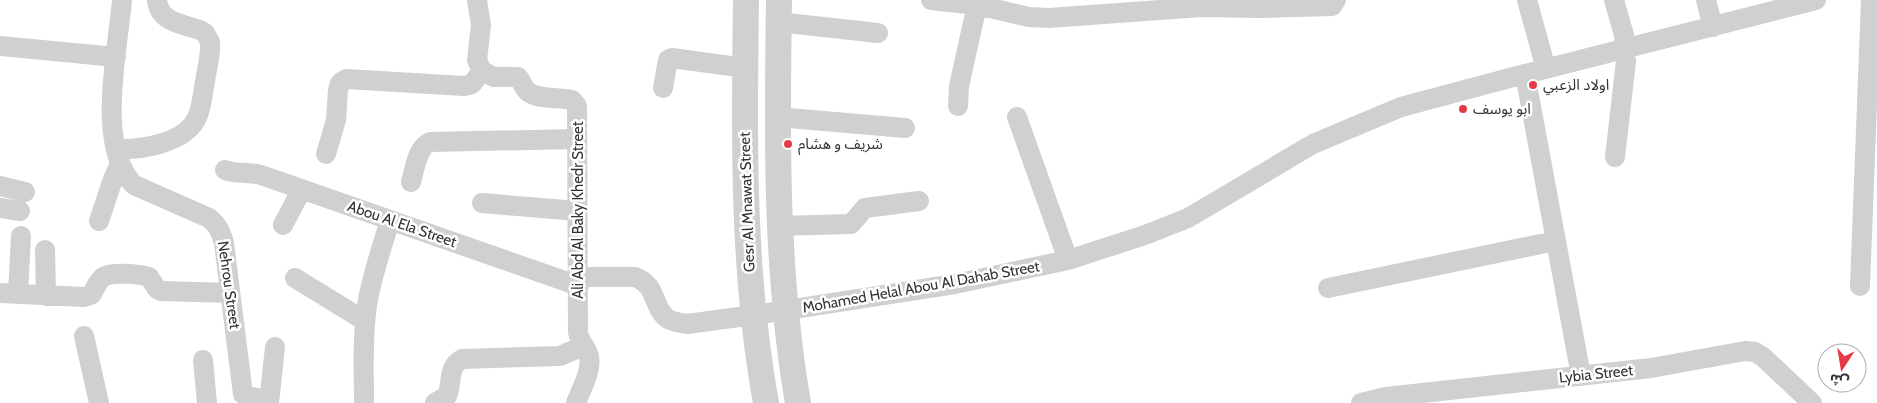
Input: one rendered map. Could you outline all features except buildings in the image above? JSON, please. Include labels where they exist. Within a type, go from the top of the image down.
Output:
[{"type":"street","name":"Nehrou Street","points":[[122,0],[112,115],[118,157],[126,177],[134,185],[209,218],[216,223],[221,231],[243,394],[269,401]]},
{"type":"street","points":[[99,221],[118,157],[134,150],[151,147],[167,141],[190,128],[199,114],[210,42],[205,33],[166,18],[158,8],[157,0]]},
{"type":"street","points":[[326,154],[336,120],[338,90],[340,83],[346,79],[464,86],[472,84],[482,71],[477,60],[481,25],[477,0]]},
{"type":"street","name":"Gesr Al Mnawat Street","points":[[746,0],[746,220],[754,316],[766,403]]},
{"type":"street","points":[[931,0],[977,5],[1006,13],[1050,18],[1201,7],[1332,6],[1336,0]]},
{"type":"street","points":[[1527,0],[1546,68]]},
{"type":"street","points":[[1614,0],[1626,48],[1625,74],[1615,157]]},
{"type":"street","points":[[1706,0],[1713,27]]},
{"type":"street","points":[[1860,286],[1871,0]]},
{"type":"street","name":"Mohamed Helal Abou Al Dahab Street","points":[[578,282],[635,277],[641,279],[650,286],[666,317],[674,322],[687,324],[754,316],[955,284],[1068,260],[1145,235],[1188,218],[1295,154],[1331,136],[1401,107],[1810,1]]},
{"type":"street","points":[[958,106],[959,86],[977,5]]},
{"type":"street","points":[[778,11],[878,33]]},
{"type":"street","name":"Gesr Al Mnawat Street","points":[[778,11],[779,226],[786,311],[798,403]]},
{"type":"street","points":[[0,46],[116,57]]},
{"type":"street","points":[[663,88],[668,60],[672,58],[745,68]]},
{"type":"street","name":"Ali Abd Al Baky Khedr Street","points":[[482,71],[494,77],[518,78],[525,89],[533,95],[574,101],[577,106],[578,332],[590,360],[576,403]]},
{"type":"street","points":[[1525,74],[1581,376]]},
{"type":"street","points":[[777,117],[906,128]]},
{"type":"street","points":[[1017,117],[1068,260]]},
{"type":"street","points":[[411,182],[421,150],[424,145],[430,142],[577,139]]},
{"type":"street","name":"Abou Al Ela Street","points":[[224,170],[238,174],[257,174],[578,282]]},
{"type":"street","points":[[0,186],[26,192]]},
{"type":"street","points":[[283,225],[302,189]]},
{"type":"street","points":[[779,226],[851,224],[865,208],[919,201]]},
{"type":"street","points":[[482,203],[577,211]]},
{"type":"street","points":[[0,208],[20,211]]},
{"type":"street","points":[[364,403],[365,320],[370,290],[390,220]]},
{"type":"street","points":[[21,236],[9,293],[84,297],[91,295],[101,278],[105,275],[120,274],[149,277],[157,289],[161,291],[230,294]]},
{"type":"street","points":[[1328,288],[1555,241]]},
{"type":"street","points":[[45,250],[46,296]]},
{"type":"street","points":[[295,278],[365,320]]},
{"type":"street","points":[[84,336],[99,403]]},
{"type":"street","points":[[435,403],[447,396],[452,369],[455,363],[462,359],[560,356],[583,346]]},
{"type":"street","points":[[269,401],[275,347]]},
{"type":"street","name":"Lybia Street","points":[[1361,403],[1386,397],[1651,368],[1745,351],[1755,352],[1763,357],[1812,403]]},
{"type":"street","points":[[204,360],[208,403]]},
{"type":"place","name":"اولاد الزعبي","points":[[1533,85]]},
{"type":"place","name":"ابو يوسف","points":[[1463,109]]},
{"type":"place","name":"شريف و هشام","points":[[788,144]]}]
